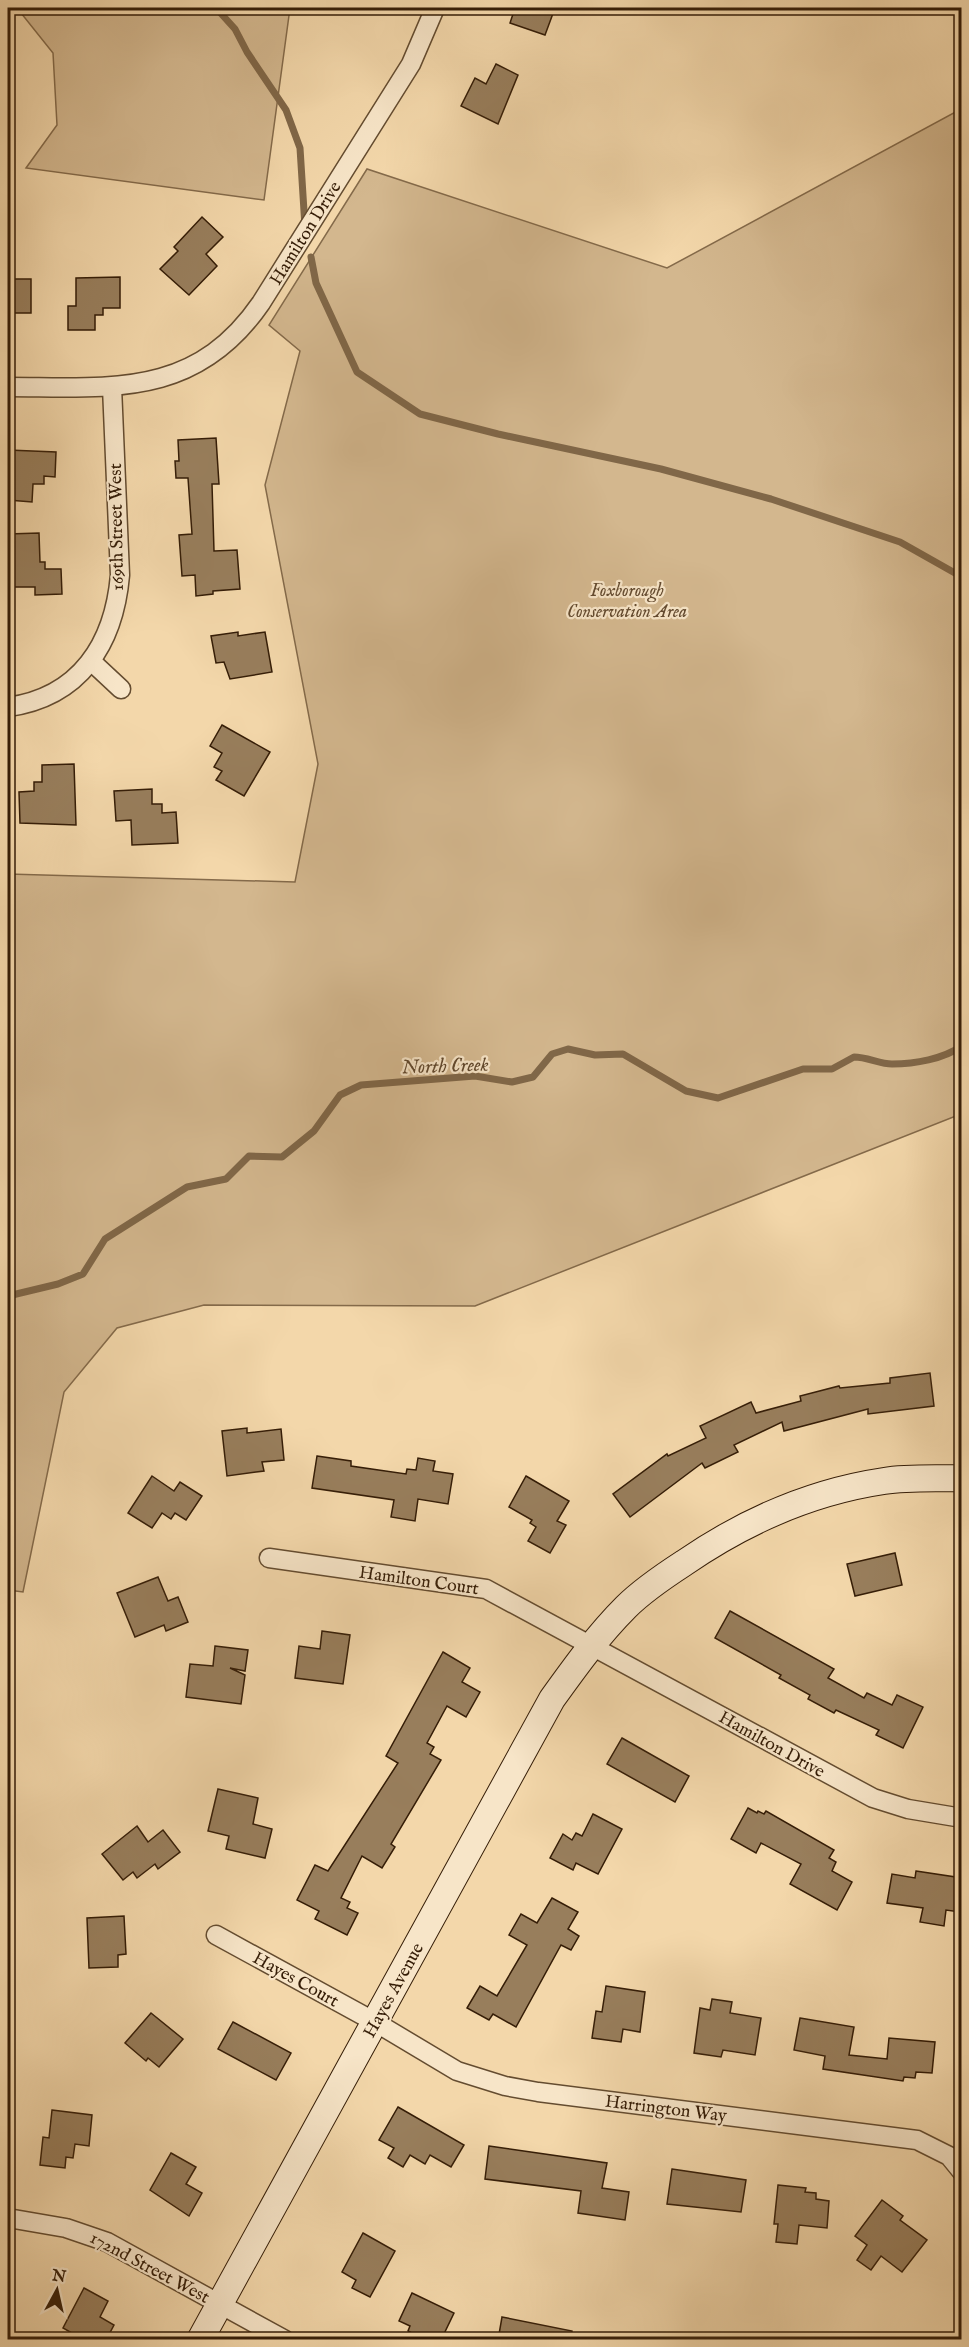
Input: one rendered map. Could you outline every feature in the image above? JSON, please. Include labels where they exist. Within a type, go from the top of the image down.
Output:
[{"type":"street","name":"Hamilton Drive","points":[[8,387],[112,387],[144,383],[175,375],[216,352],[251,318],[411,64],[435,8]]},
{"type":"street","name":"169th Street West","points":[[8,707],[24,705],[64,687],[91,661],[111,626],[118,602],[120,575],[112,387]]},
{"type":"street","points":[[91,661],[121,689]]},
{"type":"street","name":"Hayes Avenue","points":[[200,2340],[552,1699],[592,1644],[628,1605],[666,1575],[723,1536],[762,1516],[815,1496],[885,1480],[962,1478]]},
{"type":"street","name":"Hamilton Court","points":[[269,1558],[486,1589],[592,1644]]},
{"type":"street","name":"Hamilton Drive","points":[[592,1644],[873,1798],[908,1809],[962,1818]]},
{"type":"street","name":"Hayes Court","points":[[216,1935],[375,2022]]},
{"type":"street","name":"Harrington Way","points":[[375,2022],[457,2071],[505,2086],[917,2140],[948,2156],[962,2172]]},
{"type":"street","name":"172nd Street West","points":[[8,2218],[86,2233],[285,2340]]},
{"type":"green space","points":[[17,8],[290,8],[264,200],[26,168],[57,125],[53,53]]},
{"type":"green space","name":"Foxborough Conservation Area","points":[[961,109],[961,1114],[475,1306],[204,1305],[117,1328],[64,1392],[23,1592],[8,1590],[8,874],[295,882],[318,764],[265,485],[300,351],[269,325],[367,169],[667,268]]},
{"type":"building","points":[[515,8],[555,8],[545,35],[510,23]]},
{"type":"building","points":[[496,64],[518,75],[498,124],[461,106],[475,78],[486,84]]},
{"type":"building","points":[[202,217],[223,237],[206,254],[217,266],[189,295],[160,269],[178,251],[174,247]]},
{"type":"building","points":[[120,277],[120,308],[103,308],[103,315],[95,315],[95,330],[68,330],[68,306],[76,306],[76,278]]},
{"type":"building","points":[[8,279],[31,279],[31,313],[8,313]]},
{"type":"building","points":[[216,438],[219,484],[212,484],[214,551],[237,550],[240,589],[213,591],[213,594],[196,596],[195,575],[182,576],[179,535],[192,534],[188,478],[176,478],[175,461],[179,461],[178,440]]},
{"type":"building","points":[[8,450],[56,452],[55,477],[44,476],[44,484],[33,484],[32,502],[8,500]]},
{"type":"building","points":[[39,533],[40,562],[45,562],[45,569],[61,569],[62,594],[35,595],[35,587],[9,587],[8,534]]},
{"type":"building","points":[[238,632],[238,636],[265,632],[272,672],[230,679],[224,662],[216,663],[211,636]]},
{"type":"building","points":[[222,725],[270,752],[244,796],[216,780],[222,771],[214,767],[222,753],[210,746]]},
{"type":"building","points":[[74,764],[76,825],[20,823],[19,792],[34,791],[34,782],[42,782],[42,765]]},
{"type":"building","points":[[152,789],[152,804],[162,804],[162,813],[176,812],[178,843],[132,845],[131,820],[116,821],[114,791]]},
{"type":"building","points":[[930,1373],[934,1406],[868,1414],[868,1409],[784,1431],[782,1422],[734,1445],[738,1452],[705,1468],[702,1463],[630,1517],[613,1494],[667,1454],[668,1456],[706,1438],[700,1426],[751,1402],[756,1413],[801,1401],[800,1396],[839,1386],[840,1388],[890,1383],[890,1378]]},
{"type":"building","points":[[247,1428],[247,1433],[281,1429],[284,1460],[262,1462],[264,1471],[227,1476],[222,1431]]},
{"type":"building","points":[[317,1456],[351,1461],[351,1466],[406,1474],[407,1469],[416,1470],[418,1458],[435,1461],[433,1471],[453,1474],[448,1504],[418,1499],[415,1521],[391,1517],[394,1500],[312,1488]]},
{"type":"building","points":[[152,1476],[174,1491],[180,1482],[202,1496],[186,1520],[175,1513],[171,1519],[162,1513],[152,1528],[128,1513]]},
{"type":"building","points":[[526,1476],[569,1501],[557,1521],[566,1525],[550,1553],[528,1541],[536,1527],[530,1523],[532,1520],[509,1507]]},
{"type":"building","points":[[895,1553],[902,1585],[855,1596],[847,1564]]},
{"type":"building","points":[[158,1577],[168,1601],[178,1597],[188,1622],[166,1631],[164,1625],[135,1637],[117,1593]]},
{"type":"building","points":[[730,1611],[834,1669],[828,1678],[864,1698],[867,1693],[892,1705],[897,1695],[923,1707],[903,1748],[876,1735],[879,1730],[836,1710],[834,1713],[808,1699],[810,1695],[779,1678],[781,1675],[715,1638]]},
{"type":"building","points":[[322,1631],[350,1635],[343,1684],[295,1678],[299,1646],[320,1649]]},
{"type":"building","points":[[215,1646],[248,1650],[245,1671],[230,1668],[245,1675],[241,1704],[186,1697],[190,1664],[213,1666]]},
{"type":"building","points":[[443,1652],[470,1668],[462,1682],[480,1692],[466,1717],[447,1706],[427,1743],[434,1747],[430,1754],[441,1760],[391,1844],[395,1847],[382,1868],[362,1856],[341,1898],[350,1902],[347,1908],[358,1913],[347,1935],[315,1919],[319,1911],[297,1900],[315,1865],[328,1871],[398,1763],[386,1756]]},
{"type":"building","points":[[622,1738],[689,1776],[675,1802],[607,1764]]},
{"type":"building","points":[[218,1789],[258,1798],[253,1824],[272,1829],[265,1858],[226,1849],[229,1836],[208,1831]]},
{"type":"building","points":[[748,1808],[757,1813],[758,1811],[764,1814],[766,1811],[834,1850],[829,1858],[836,1862],[832,1871],[852,1882],[837,1910],[790,1884],[801,1864],[761,1843],[756,1853],[731,1839]]},
{"type":"building","points":[[593,1814],[622,1829],[598,1874],[576,1863],[573,1870],[550,1858],[563,1834],[572,1840],[576,1833],[582,1836]]},
{"type":"building","points":[[137,1826],[148,1842],[163,1830],[180,1852],[158,1869],[155,1864],[137,1878],[133,1872],[123,1880],[102,1854]]},
{"type":"building","points":[[916,1871],[962,1878],[960,1912],[946,1910],[944,1926],[920,1922],[923,1908],[887,1903],[892,1874],[915,1878]]},
{"type":"building","points":[[552,1898],[578,1912],[568,1929],[579,1936],[571,1950],[561,1945],[516,2027],[493,2014],[489,2020],[467,2008],[480,1986],[497,1996],[527,1945],[509,1935],[521,1914],[537,1923]]},
{"type":"building","points":[[124,1916],[126,1954],[118,1955],[118,1967],[89,1968],[87,1918]]},
{"type":"building","points":[[606,1986],[645,1992],[640,2032],[623,2029],[621,2042],[592,2038],[596,2011],[602,2012]]},
{"type":"building","points":[[712,1999],[732,2002],[730,2013],[761,2018],[755,2055],[723,2050],[721,2057],[694,2053],[700,2008],[710,2010]]},
{"type":"building","points":[[151,2013],[183,2039],[159,2067],[148,2058],[146,2061],[125,2043]]},
{"type":"building","points":[[800,2018],[854,2027],[849,2055],[887,2059],[889,2038],[935,2042],[932,2073],[916,2072],[915,2078],[904,2077],[903,2081],[823,2069],[825,2056],[794,2050]]},
{"type":"building","points":[[233,2022],[291,2053],[276,2080],[218,2049]]},
{"type":"building","points":[[398,2107],[464,2145],[451,2167],[430,2155],[425,2164],[410,2155],[403,2167],[388,2158],[394,2148],[379,2140]]},
{"type":"building","points":[[52,2110],[92,2115],[89,2146],[75,2144],[73,2158],[66,2157],[65,2168],[40,2165],[43,2137],[49,2138]]},
{"type":"building","points":[[489,2146],[607,2163],[602,2188],[629,2192],[625,2220],[578,2213],[581,2191],[485,2179]]},
{"type":"building","points":[[171,2153],[196,2167],[186,2184],[202,2193],[189,2216],[150,2190]]},
{"type":"building","points":[[672,2169],[746,2180],[741,2212],[667,2204]]},
{"type":"building","points":[[778,2185],[806,2188],[805,2192],[816,2193],[816,2199],[829,2201],[827,2228],[799,2225],[797,2244],[776,2242],[778,2224],[774,2224]]},
{"type":"building","points":[[882,2200],[903,2216],[900,2220],[927,2240],[902,2272],[881,2256],[871,2270],[857,2260],[867,2245],[855,2236]]},
{"type":"building","points":[[363,2233],[395,2251],[370,2297],[352,2288],[356,2280],[342,2272]]},
{"type":"building","points":[[84,2288],[108,2301],[100,2317],[114,2325],[106,2340],[84,2340],[63,2328]]},
{"type":"building","points":[[412,2293],[454,2313],[441,2340],[425,2340],[408,2331],[410,2326],[399,2321]]},
{"type":"building","points":[[502,2317],[572,2331],[571,2340],[498,2340]]},
{"type":"waterway","points":[[216,8],[235,29],[247,52],[286,110],[300,148],[305,227]]},
{"type":"waterway","points":[[311,257],[316,283],[357,372],[420,414],[498,434],[661,469],[771,499],[900,542],[962,577]]},
{"type":"waterway","name":"North Creek","points":[[8,1296],[58,1284],[83,1274],[105,1239],[187,1187],[226,1179],[249,1156],[282,1157],[314,1131],[340,1095],[361,1085],[475,1076],[512,1082],[533,1077],[552,1054],[568,1049],[595,1055],[623,1054],[686,1091],[718,1098],[803,1069],[832,1069],[854,1057],[887,1064],[901,1064],[928,1060],[962,1046]]}]
